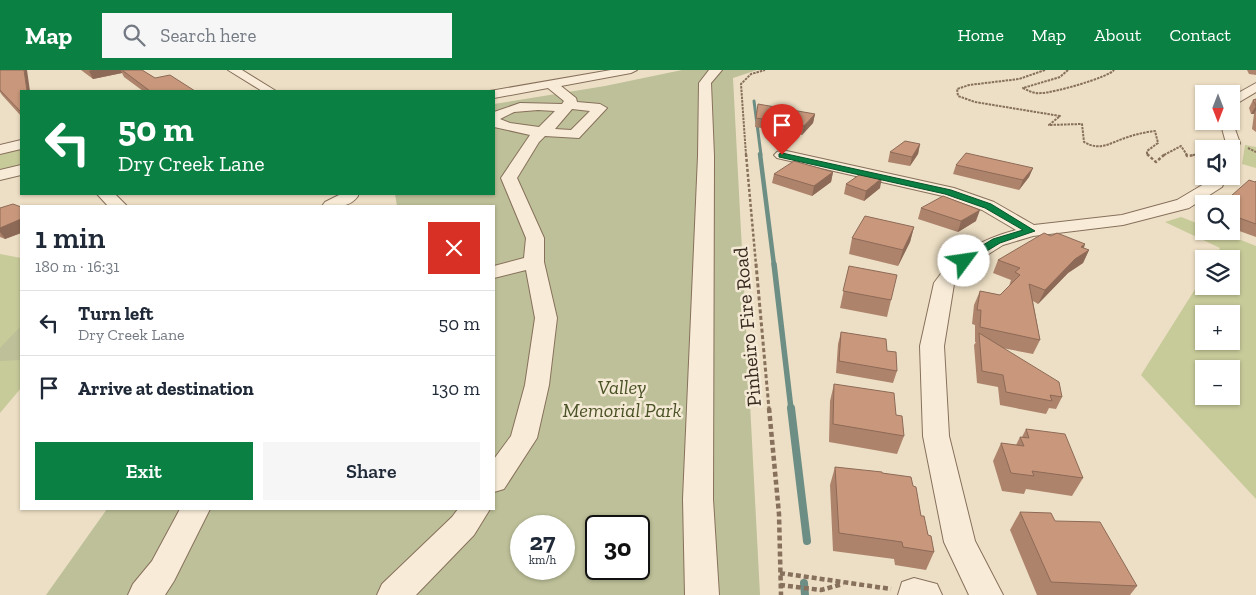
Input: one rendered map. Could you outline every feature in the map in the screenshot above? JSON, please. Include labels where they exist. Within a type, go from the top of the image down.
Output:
[{"type":"street","points":[[234,70],[268,90]]},
{"type":"street","points":[[495,94],[631,70]]},
{"type":"street","points":[[702,595],[698,499],[706,156],[705,83],[710,74],[716,70]]},
{"type":"street","points":[[495,480],[524,438],[537,385],[546,318],[534,262],[535,238],[509,178],[533,139],[544,131],[571,101],[551,84]]},
{"type":"street","points":[[1240,96],[1256,87]]},
{"type":"street","points":[[495,116],[506,110],[520,107],[567,106],[600,108],[574,135],[510,128],[495,122]]},
{"type":"street","points":[[0,150],[20,144]]},
{"type":"street","points":[[782,155],[948,192],[988,206],[1031,231]]},
{"type":"street","points":[[495,168],[513,172]]},
{"type":"street","points":[[0,175],[20,170]]},
{"type":"street","points":[[986,595],[960,542],[936,436],[932,346],[944,284],[964,261],[996,241],[1031,231],[1123,220],[1183,204],[1214,185]]},
{"type":"street","points":[[106,195],[117,205]]},
{"type":"street","points":[[334,205],[350,195]]},
{"type":"street","points":[[495,272],[534,262]]},
{"type":"street","points":[[145,595],[162,572],[194,510]]},
{"type":"street","points":[[394,595],[463,526],[474,510]]},
{"type":"path","name":"Pinheiro Fire Road","points":[[765,70],[751,74],[741,84],[741,96],[779,514],[781,595]]},
{"type":"path","points":[[1045,70],[1019,79],[969,85],[957,89],[958,96],[975,102],[1060,116],[1050,125],[1082,124],[1084,142],[1095,148],[1104,147],[1122,138],[1155,131],[1158,143],[1147,151],[1147,155],[1156,162],[1169,151],[1181,146],[1187,156],[1195,155]]},
{"type":"path","points":[[1068,70],[1060,78],[1024,88],[1026,91],[1043,94],[1055,92],[1114,70]]},
{"type":"path","points":[[780,573],[920,594]]},
{"type":"path","points":[[780,585],[822,590],[846,583]]},
{"type":"green space","name":"Valley Memorial Park","points":[[682,70],[757,70],[733,78],[760,595],[46,595],[106,510],[495,510],[495,205],[397,205],[395,195],[495,195],[495,104],[605,86]]},
{"type":"green space","points":[[1245,145],[1256,147],[1256,168],[1242,164]]},
{"type":"green space","points":[[20,149],[20,168],[0,173],[0,155]]},
{"type":"green space","points":[[1181,217],[1195,222],[1195,236],[1165,222]]},
{"type":"green space","points":[[1203,240],[1240,240],[1256,246],[1256,499],[1141,375],[1195,289],[1195,295],[1240,295],[1240,250],[1219,250],[1220,248]]},
{"type":"green space","points":[[0,254],[20,258],[20,389],[0,413]]},
{"type":"green space","points":[[20,327],[20,360],[0,361],[0,348]]},
{"type":"building","points":[[0,70],[24,70],[27,90],[20,90],[20,111],[0,90]]},
{"type":"building","points":[[122,70],[142,70],[155,78],[170,75],[193,90],[149,90]]},
{"type":"building","points":[[758,104],[815,114],[804,126],[756,118]]},
{"type":"building","points":[[905,141],[920,144],[912,157],[890,152]]},
{"type":"building","points":[[966,153],[1033,168],[1023,180],[956,165]]},
{"type":"building","points":[[794,161],[833,172],[814,186],[774,174]]},
{"type":"building","points":[[862,173],[882,178],[866,191],[846,184]]},
{"type":"building","points":[[1249,180],[1256,181],[1256,224],[1240,218],[1240,195],[1232,195]]},
{"type":"building","points":[[943,196],[980,210],[961,221],[921,208]]},
{"type":"building","points":[[13,204],[20,207],[20,219],[0,228],[0,208]]},
{"type":"building","points":[[865,216],[914,227],[903,250],[852,238]]},
{"type":"building","points":[[1044,233],[1051,236],[1057,233],[1085,244],[1081,247],[1089,250],[1075,259],[1045,290],[1029,284],[1040,340],[980,327],[981,310],[977,310],[980,291],[1000,295],[1020,275],[1015,272],[1020,268],[998,260]]},
{"type":"building","points":[[849,266],[897,275],[891,300],[843,291]]},
{"type":"building","points":[[841,332],[886,339],[887,351],[896,352],[897,371],[839,361]]},
{"type":"building","points":[[979,333],[1059,382],[1062,397],[1050,395],[1052,401],[1006,392],[1003,375],[982,371]]},
{"type":"building","points":[[834,384],[894,393],[896,415],[902,416],[904,436],[833,424]]},
{"type":"building","points":[[1026,429],[1065,434],[1083,478],[1032,471],[1034,476],[1011,473],[1001,443],[1024,446],[1020,437],[1029,438]]},
{"type":"building","points":[[835,467],[911,477],[913,486],[916,487],[921,516],[924,516],[934,552],[903,547],[902,542],[839,533]]},
{"type":"building","points":[[1020,512],[1051,513],[1055,521],[1100,522],[1137,586],[1051,582]]},
{"type":"waterway","points":[[754,101],[761,155]]},
{"type":"waterway","points":[[760,154],[774,265]]},
{"type":"waterway","points":[[774,264],[791,409]]},
{"type":"waterway","points":[[791,408],[807,541]]},
{"type":"waterway","points":[[804,583],[805,595]]},
{"type":"route","points":[[782,155],[948,192],[988,206],[1031,231],[996,241],[964,261]]}]
